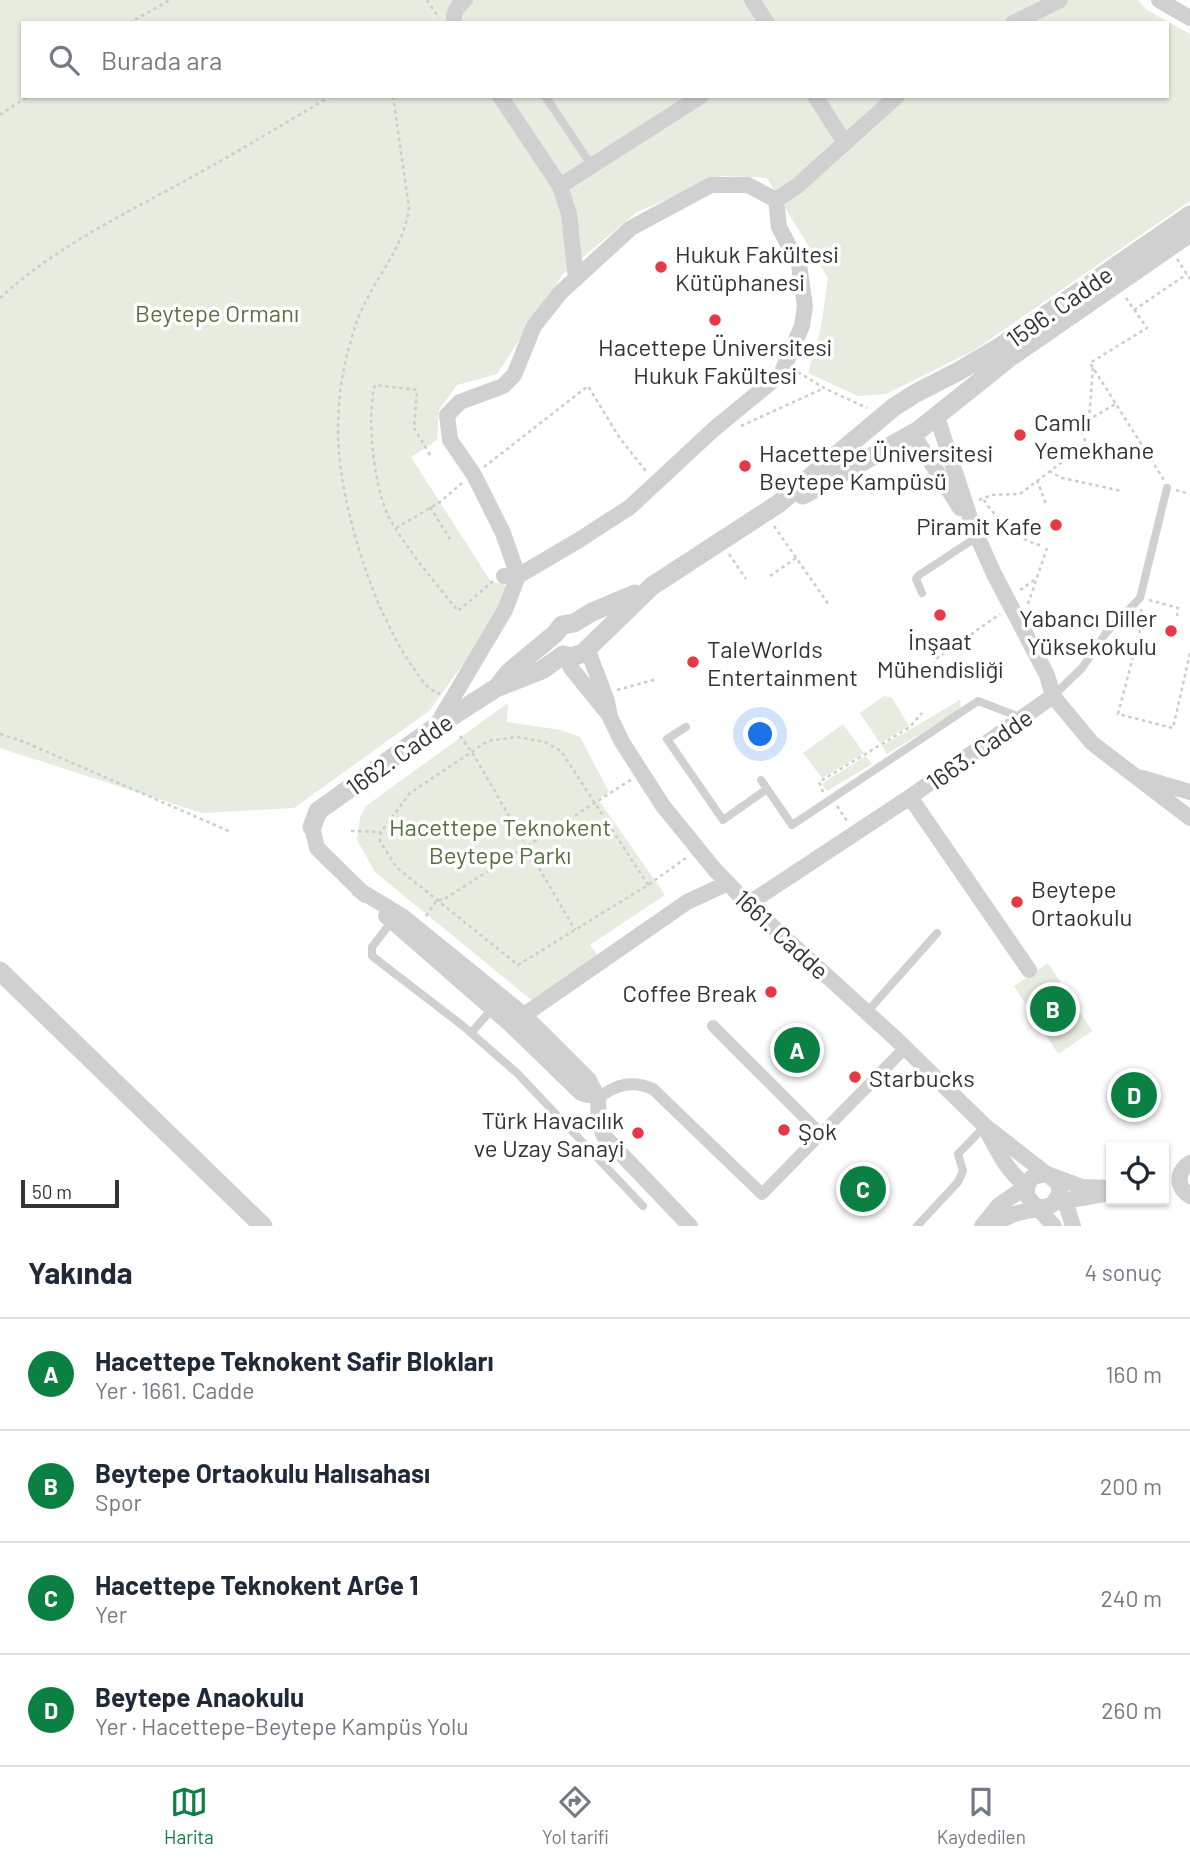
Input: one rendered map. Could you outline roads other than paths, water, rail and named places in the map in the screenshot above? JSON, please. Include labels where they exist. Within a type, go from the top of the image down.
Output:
[{"type":"street","points":[[454,21],[453,14],[466,0]]},
{"type":"street","points":[[752,0],[766,21]]},
{"type":"street","points":[[1017,21],[1060,0]]},
{"type":"street","points":[[1159,0],[1190,18]]},
{"type":"street","points":[[501,98],[560,186],[569,214],[576,279]]},
{"type":"street","points":[[560,186],[698,98]]},
{"type":"street","points":[[816,98],[845,143]]},
{"type":"street","points":[[776,200],[797,186],[895,98]]},
{"type":"street","points":[[434,729],[505,610],[503,533],[474,475],[450,440],[447,415],[460,402],[503,386],[513,375],[534,326],[561,292],[631,228],[712,186],[748,184],[776,200]]},
{"type":"street","points":[[506,576],[579,540],[630,507],[714,429],[781,374],[802,326],[805,306],[799,265],[779,227],[776,200]]},
{"type":"street","name":"1596. Cadde","points":[[893,409],[988,354],[1190,215]]},
{"type":"street","name":"1596. Cadde","points":[[913,434],[1009,358],[1190,233]]},
{"type":"street","points":[[923,390],[937,417]]},
{"type":"street","points":[[893,409],[913,434]]},
{"type":"street","name":"1662. Cadde","points":[[496,688],[509,672],[555,635],[562,625],[574,623],[592,612],[652,586],[778,504],[893,409]]},
{"type":"street","name":"1663. Cadde","points":[[937,417],[975,532]]},
{"type":"street","name":"1663. Cadde","points":[[748,904],[911,797],[1053,696],[1019,605],[913,434]]},
{"type":"street","name":"1662. Cadde","points":[[778,504],[804,495],[913,434]]},
{"type":"street","name":"1662. Cadde","points":[[312,827],[318,811],[496,688],[542,670],[565,656],[578,656],[652,586]]},
{"type":"street","points":[[574,623],[587,632],[587,648]]},
{"type":"street","points":[[555,635],[556,646],[565,656]]},
{"type":"street","name":"1661. Cadde","points":[[587,648],[607,701],[610,717]]},
{"type":"street","name":"1661. Cadde","points":[[565,656],[610,717],[622,742],[663,806],[698,850],[748,904],[867,1012],[985,1126],[1058,1183],[1058,1198],[1067,1207],[1073,1226]]},
{"type":"street","points":[[1053,696],[1092,743],[1190,818]]},
{"type":"street","points":[[1133,775],[1190,792]]},
{"type":"street","points":[[911,797],[1028,970]]},
{"type":"street","points":[[312,827],[317,848],[359,890],[581,1093],[596,1095],[620,1084],[640,1083],[653,1089],[762,1194],[905,1048]]},
{"type":"street","points":[[524,1016],[687,902],[728,883]]},
{"type":"street","points":[[359,890],[402,916],[524,1016],[589,1080],[596,1095],[599,1122],[604,1136],[690,1226]]},
{"type":"street","points":[[0,971],[263,1226]]},
{"type":"street","points":[[713,1026],[821,1134]]},
{"type":"street","name":"1661. Cadde","points":[[985,1126],[1016,1179],[1027,1186],[1027,1196],[1033,1205],[1055,1226]]},
{"type":"street","points":[[1178,1190],[1180,1174],[1190,1163]]},
{"type":"street","points":[[982,1226],[999,1205],[1027,1186],[1032,1177],[1047,1174],[1082,1187],[1106,1189]]},
{"type":"street","points":[[989,1226],[1014,1214],[1052,1205],[1058,1198],[1070,1200],[1106,1191]]},
{"type":"lane","points":[[546,98],[592,166]]},
{"type":"lane","points":[[1053,696],[1082,668],[1106,634],[1140,598],[1167,488]]},
{"type":"lane","points":[[922,593],[916,579],[919,575],[975,532]]},
{"type":"lane","points":[[761,780],[792,825],[978,701],[1023,718]]},
{"type":"lane","points":[[686,727],[667,739],[723,820],[766,789]]},
{"type":"lane","points":[[392,921],[371,949],[372,956],[471,1033],[517,1073],[643,1206]]},
{"type":"lane","points":[[867,1012],[937,933]]},
{"type":"lane","points":[[471,1033],[492,1009]]},
{"type":"lane","points":[[917,1226],[958,1182],[963,1171],[958,1154],[985,1126]]},
{"type":"place","name":"Hukuk Fakültesi Kütüphanesi","points":[[661,267]]},
{"type":"place","name":"Hacettepe Üniversitesi Hukuk Fakültesi","points":[[715,320]]},
{"type":"place","name":"Camlı Yemekhane","points":[[1020,435]]},
{"type":"place","name":"Hacettepe Üniversitesi Beytepe Kampüsü","points":[[745,466]]},
{"type":"place","name":"Piramit Kafe","points":[[1056,525]]},
{"type":"place","name":"İnşaat Mühendisliği","points":[[940,615]]},
{"type":"place","name":"Yabancı Diller Yüksekokulu","points":[[1171,631]]},
{"type":"place","name":"TaleWorlds Entertainment","points":[[693,662]]},
{"type":"place","name":"Beytepe Ortaokulu","points":[[1017,902]]},
{"type":"place","name":"Coffee Break","points":[[771,992]]},
{"type":"place","name":"Beytepe Ortaokulu Halısahası","points":[[1053,1009]]},
{"type":"place","name":"Hacettepe Teknokent Safir Blokları","points":[[797,1050]]},
{"type":"place","name":"Starbucks","points":[[855,1077]]},
{"type":"place","name":"Beytepe Anaokulu","points":[[1134,1095]]},
{"type":"place","name":"Şok","points":[[784,1130]]},
{"type":"place","name":"Türk Havacılık ve Uzay Sanayi","points":[[638,1133]]},
{"type":"place","name":"Hacettepe Teknokent ArGe 1","points":[[863,1189]]},
{"type":"park label","name":"Beytepe Ormanı","points":[[217,312]]},
{"type":"park label","name":"Hacettepe Teknokent Beytepe Parkı","points":[[500,840]]}]
